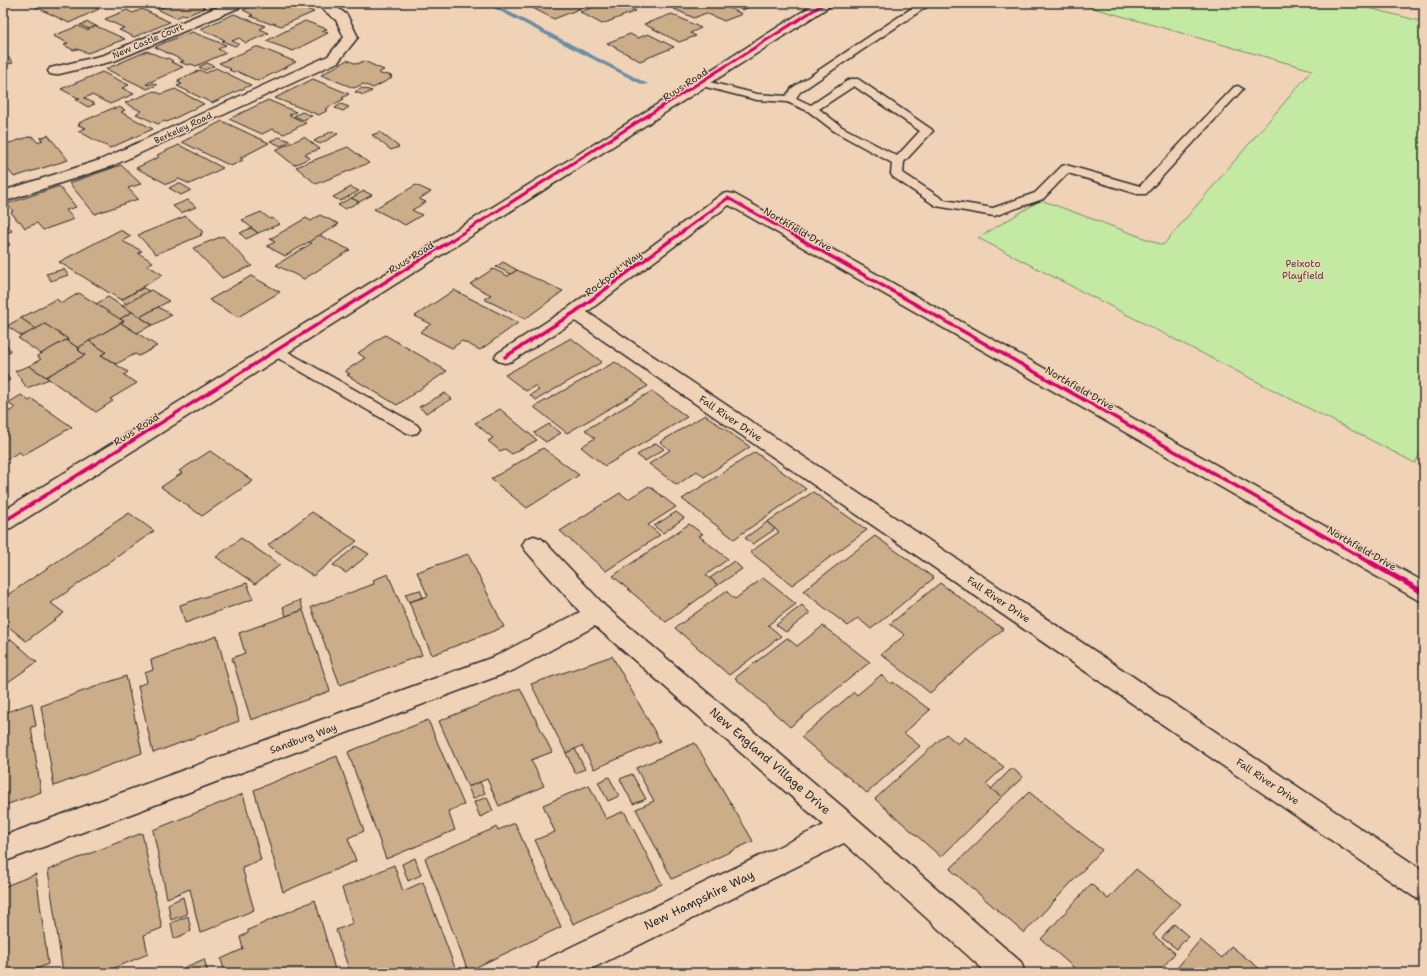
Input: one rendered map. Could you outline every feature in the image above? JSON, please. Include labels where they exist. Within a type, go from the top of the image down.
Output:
[{"type":"street","name":"New Castle Court","points":[[55,71],[109,58],[238,3]]},
{"type":"street","name":"Berkeley Road","points":[[3,197],[106,163],[333,58],[351,37],[342,18],[322,3]]},
{"type":"street","name":"Ruus Road","points":[[3,522],[702,83],[825,3]]},
{"type":"street","name":"Rockport Way","points":[[505,357],[575,312],[728,198]]},
{"type":"street","name":"Northfield Drive","points":[[728,198],[1424,593]]},
{"type":"street","name":"Fall River Drive","points":[[575,312],[1424,887]]},
{"type":"street","name":"New England Village Drive","points":[[534,545],[597,614],[847,828],[1010,973]]},
{"type":"street","name":"Sandburg Way","points":[[3,849],[505,663],[597,614]]},
{"type":"street","name":"New Hampshire Way","points":[[551,973],[847,828]]},
{"type":"lane","points":[[789,99],[796,90],[924,5],[922,3]]},
{"type":"lane","points":[[812,109],[854,81],[927,132],[898,161],[897,174],[940,203],[994,212],[1039,196],[1066,168],[1142,191],[1238,89]]},
{"type":"lane","points":[[702,83],[757,97],[789,99],[812,109],[838,129],[898,161]]},
{"type":"lane","points":[[276,351],[412,428]]},
{"type":"green space","name":"Peixoto Playfield","points":[[1349,3],[1424,22],[1424,446],[1415,463],[978,238],[1041,200],[1163,245],[1312,70],[1079,4]]},
{"type":"building","points":[[38,3],[96,3],[98,4],[92,6],[99,9],[69,23],[32,5]]},
{"type":"building","points":[[156,3],[210,3],[202,7],[205,8],[176,18],[157,9],[164,7]]},
{"type":"building","points":[[258,3],[293,3],[314,12],[281,26],[250,16],[253,15],[243,10]]},
{"type":"building","points":[[523,3],[594,3],[554,19]]},
{"type":"building","points":[[605,3],[620,3],[636,11],[602,24],[580,12]]},
{"type":"building","points":[[688,3],[719,3],[742,14],[724,21],[706,13],[694,18],[674,9]]},
{"type":"building","points":[[727,3],[759,3],[742,10]]},
{"type":"building","points":[[142,9],[170,22],[134,37],[119,30],[124,28],[105,19],[127,10],[133,13]]},
{"type":"building","points":[[234,14],[265,26],[260,29],[269,33],[246,43],[239,38],[232,41],[239,44],[235,46],[200,29]]},
{"type":"building","points":[[672,14],[701,28],[690,33],[696,36],[679,42],[644,24]]},
{"type":"building","points":[[305,21],[327,29],[322,31],[328,33],[293,51],[266,41]]},
{"type":"building","points":[[88,22],[96,26],[89,29],[80,25]]},
{"type":"building","points":[[78,26],[87,30],[96,26],[125,39],[88,53],[77,49],[73,50],[64,45],[68,43],[53,36]]},
{"type":"building","points":[[192,32],[226,45],[218,49],[226,53],[196,66],[191,64],[187,65],[180,62],[184,61],[155,47]]},
{"type":"building","points":[[630,34],[638,38],[648,34],[674,47],[640,61],[607,43]]},
{"type":"building","points":[[256,47],[296,62],[258,81],[236,71],[234,72],[229,70],[231,69],[219,63]]},
{"type":"building","points":[[3,51],[13,63],[3,65]]},
{"type":"building","points":[[147,51],[166,59],[168,58],[173,61],[171,62],[183,67],[146,84],[149,85],[153,83],[157,85],[147,89],[106,69]]},
{"type":"building","points":[[347,60],[357,64],[364,61],[384,70],[378,73],[392,76],[390,77],[392,78],[373,88],[363,84],[354,88],[321,75]]},
{"type":"building","points":[[207,63],[214,66],[205,70],[199,67]]},
{"type":"building","points":[[216,68],[251,85],[212,103],[177,86],[182,84],[177,82],[180,81],[178,80],[200,70],[206,73]]},
{"type":"building","points":[[102,72],[129,85],[122,88],[134,94],[110,104],[92,95],[84,98],[95,104],[88,107],[76,100],[80,99],[61,89]]},
{"type":"building","points":[[313,79],[349,94],[342,98],[344,99],[325,109],[328,110],[319,115],[275,98]]},
{"type":"building","points":[[362,88],[372,91],[364,95],[355,92]]},
{"type":"building","points":[[175,89],[204,104],[167,122],[165,121],[158,124],[136,114],[141,111],[125,103],[154,91],[161,94]]},
{"type":"building","points":[[268,100],[296,112],[289,115],[306,123],[284,134],[272,129],[262,134],[229,119]]},
{"type":"building","points":[[341,104],[349,107],[343,111],[335,108]]},
{"type":"building","points":[[119,107],[125,110],[121,112],[153,129],[110,148],[78,131],[86,128],[78,125],[80,124],[79,123],[113,108],[115,109]]},
{"type":"building","points":[[302,112],[312,116],[303,120],[294,116]]},
{"type":"building","points":[[222,121],[269,143],[240,158],[243,160],[231,166],[182,142]]},
{"type":"building","points":[[332,131],[338,134],[320,144],[314,141]]},
{"type":"building","points":[[380,132],[399,147],[391,150],[372,135]]},
{"type":"building","points":[[48,135],[68,160],[14,177],[3,163],[3,160],[9,159],[3,151],[3,145],[32,136],[37,142],[43,140],[40,138]]},
{"type":"building","points":[[279,137],[290,141],[281,146],[270,141]]},
{"type":"building","points":[[304,137],[320,149],[305,154],[310,158],[294,165],[275,150]]},
{"type":"building","points":[[179,145],[223,168],[190,184],[179,179],[167,184],[136,168],[159,157],[157,155]]},
{"type":"building","points":[[348,147],[369,163],[316,184],[296,167]]},
{"type":"building","points":[[121,165],[141,184],[128,188],[138,199],[95,214],[69,183]]},
{"type":"building","points":[[179,183],[191,190],[181,195],[169,188]]},
{"type":"building","points":[[416,185],[431,192],[419,199],[426,202],[412,210],[422,215],[405,225],[374,209]]},
{"type":"building","points":[[59,186],[76,207],[66,210],[74,219],[43,230],[37,223],[25,228],[11,212],[13,211],[7,204]]},
{"type":"building","points":[[351,187],[359,191],[340,201],[333,197]]},
{"type":"building","points":[[364,191],[372,195],[359,202],[351,198]]},
{"type":"building","points":[[351,198],[359,202],[345,209],[338,205]]},
{"type":"building","points":[[188,200],[196,207],[181,213],[173,206]]},
{"type":"building","points":[[261,212],[280,224],[258,233],[242,220]]},
{"type":"building","points":[[320,215],[339,224],[285,256],[267,246],[275,242],[270,239],[306,218],[311,221]]},
{"type":"building","points":[[186,216],[203,232],[200,234],[202,235],[156,254],[138,235]]},
{"type":"building","points":[[3,218],[12,231],[3,234]]},
{"type":"building","points":[[251,228],[258,233],[246,239],[240,233]]},
{"type":"building","points":[[120,230],[131,236],[122,241],[142,251],[138,253],[153,262],[147,265],[163,275],[121,300],[59,262]]},
{"type":"building","points":[[3,235],[10,245],[3,248]]},
{"type":"building","points":[[319,235],[350,250],[304,279],[276,265],[312,243],[309,242]]},
{"type":"building","points":[[223,236],[252,266],[222,278],[193,248]]},
{"type":"building","points":[[503,262],[517,270],[511,274],[496,267]]},
{"type":"building","points":[[64,269],[68,275],[51,281],[46,274]]},
{"type":"building","points":[[493,269],[508,276],[517,270],[563,291],[525,319],[484,299],[491,295],[470,284]]},
{"type":"building","points":[[251,276],[280,292],[238,317],[209,300]]},
{"type":"building","points":[[143,288],[149,291],[127,304],[121,300]]},
{"type":"building","points":[[151,290],[169,301],[140,317],[122,306]]},
{"type":"building","points":[[454,290],[518,323],[480,350],[462,341],[452,348],[420,332],[431,324],[415,316]]},
{"type":"building","points":[[79,293],[124,321],[78,348],[45,324],[36,329],[21,318],[56,299],[62,303]]},
{"type":"building","points":[[108,297],[132,312],[120,319],[96,304]]},
{"type":"building","points":[[158,307],[172,315],[153,325],[140,317]]},
{"type":"building","points":[[132,312],[152,325],[137,333],[121,323],[124,321],[120,319]]},
{"type":"building","points":[[21,318],[36,329],[22,336],[7,326]]},
{"type":"building","points":[[121,323],[157,346],[139,356],[135,354],[116,364],[101,355],[106,352],[89,341]]},
{"type":"building","points":[[45,324],[68,339],[41,354],[18,338]]},
{"type":"building","points":[[385,335],[447,371],[397,405],[347,375],[350,374],[345,371],[365,358],[358,353]]},
{"type":"building","points":[[571,338],[602,362],[536,400],[530,395],[539,390],[535,386],[526,391],[505,375]]},
{"type":"building","points":[[3,340],[11,351],[3,354]]},
{"type":"building","points":[[66,340],[80,349],[78,350],[85,355],[46,377],[29,366],[41,359],[37,356]]},
{"type":"building","points":[[89,341],[106,352],[101,355],[128,372],[124,375],[137,383],[110,399],[113,401],[96,412],[46,377],[85,355],[78,350],[80,349],[78,348]]},
{"type":"building","points":[[615,362],[648,386],[567,433],[534,407]]},
{"type":"building","points":[[29,366],[49,379],[27,388],[15,371]]},
{"type":"building","points":[[3,370],[10,380],[3,383]]},
{"type":"building","points":[[652,391],[687,417],[605,466],[581,447],[595,438],[585,430]]},
{"type":"building","points":[[445,393],[452,399],[426,413],[419,407]]},
{"type":"building","points":[[21,395],[29,401],[32,399],[72,427],[23,455],[19,452],[6,460],[3,458],[3,415],[15,408],[8,403]]},
{"type":"building","points":[[500,409],[537,440],[512,454],[505,449],[500,451],[488,441],[493,438],[475,423]]},
{"type":"building","points":[[705,415],[750,447],[704,477],[697,471],[677,485],[649,464],[670,450],[660,442]]},
{"type":"building","points":[[549,424],[561,433],[546,442],[534,433]]},
{"type":"building","points":[[656,443],[664,449],[645,461],[637,455]]},
{"type":"building","points":[[543,448],[579,475],[527,508],[491,479]]},
{"type":"building","points":[[210,451],[253,481],[202,516],[161,487],[182,473],[179,471]]},
{"type":"building","points":[[755,452],[806,489],[734,539],[682,499]]},
{"type":"building","points":[[649,486],[676,507],[648,525],[660,535],[606,571],[560,531],[620,493],[628,499]]},
{"type":"building","points":[[813,492],[867,530],[792,585],[750,552],[779,532],[767,522]]},
{"type":"building","points":[[312,512],[357,541],[313,576],[268,545]]},
{"type":"building","points":[[676,512],[684,518],[663,533],[654,526]]},
{"type":"building","points":[[129,513],[154,531],[51,603],[64,613],[26,641],[3,622],[3,598]]},
{"type":"building","points":[[767,522],[775,529],[753,544],[745,538]]},
{"type":"building","points":[[689,524],[703,534],[699,536],[728,559],[706,575],[718,585],[666,622],[613,576]]},
{"type":"building","points":[[875,536],[934,578],[871,629],[858,618],[848,626],[803,591]]},
{"type":"building","points":[[241,538],[280,565],[255,584],[216,557]]},
{"type":"building","points":[[356,546],[369,554],[346,573],[333,565]]},
{"type":"building","points":[[468,554],[504,627],[432,655],[409,602],[428,596],[417,572]]},
{"type":"building","points":[[734,561],[742,569],[718,585],[710,578]]},
{"type":"building","points":[[388,574],[422,655],[340,685],[311,607],[374,584],[373,580]]},
{"type":"building","points":[[763,578],[796,604],[768,625],[781,636],[729,675],[675,628],[726,591],[735,599]]},
{"type":"building","points":[[247,583],[253,599],[185,623],[180,605]]},
{"type":"building","points":[[940,583],[1003,629],[930,693],[881,654],[905,635],[890,624]]},
{"type":"building","points":[[420,590],[423,597],[409,602],[405,594]]},
{"type":"building","points":[[300,600],[303,610],[286,616],[283,607]]},
{"type":"building","points":[[802,605],[810,613],[786,632],[776,625]]},
{"type":"building","points":[[303,610],[330,691],[251,720],[232,658],[245,653],[239,633]]},
{"type":"building","points":[[823,626],[870,662],[790,727],[735,678],[787,638],[797,646]]},
{"type":"building","points":[[217,636],[239,721],[153,753],[138,686],[147,682],[145,673],[153,670],[151,660]]},
{"type":"building","points":[[11,639],[37,662],[8,682],[3,678],[3,645]]},
{"type":"building","points":[[612,656],[660,741],[594,769],[582,746],[566,753],[531,684]]},
{"type":"building","points":[[881,675],[891,684],[893,682],[930,710],[904,733],[920,746],[867,793],[801,737],[854,692],[857,695]]},
{"type":"building","points":[[126,676],[142,753],[54,786],[41,706]]},
{"type":"building","points":[[520,688],[552,752],[531,760],[544,786],[499,806],[487,779],[468,787],[439,721]]},
{"type":"building","points":[[32,703],[36,726],[31,727],[41,792],[3,806],[3,711],[6,710],[7,712]]},
{"type":"building","points":[[428,720],[464,805],[448,811],[455,830],[386,859],[348,752]]},
{"type":"building","points":[[946,734],[958,744],[965,737],[1004,767],[986,784],[1002,797],[941,857],[875,799]]},
{"type":"building","points":[[695,743],[753,841],[672,879],[636,809],[654,801],[636,768]]},
{"type":"building","points":[[575,749],[585,769],[575,773],[566,753]]},
{"type":"building","points":[[337,756],[364,831],[348,838],[356,861],[283,892],[254,790]]},
{"type":"building","points":[[1012,768],[1023,777],[1002,797],[991,789]]},
{"type":"building","points":[[632,774],[646,799],[633,804],[620,779]]},
{"type":"building","points":[[609,777],[619,796],[608,801],[598,782]]},
{"type":"building","points":[[480,782],[485,793],[473,799],[468,787]]},
{"type":"building","points":[[589,785],[606,819],[624,811],[662,884],[573,924],[535,840],[555,832],[543,805]]},
{"type":"building","points":[[1029,792],[1102,850],[1024,933],[950,869]]},
{"type":"building","points":[[243,794],[261,860],[242,867],[254,910],[200,933],[190,889],[167,898],[153,830]]},
{"type":"building","points":[[487,797],[493,811],[480,817],[474,802]]},
{"type":"building","points":[[515,823],[561,927],[468,971],[425,858],[497,827],[498,830]]},
{"type":"building","points":[[142,833],[162,928],[144,935],[148,954],[102,973],[63,973],[48,870]]},
{"type":"building","points":[[415,858],[421,875],[408,881],[402,864]]},
{"type":"building","points":[[394,865],[403,891],[423,882],[457,973],[350,973],[336,930],[353,923],[342,888]]},
{"type":"building","points":[[1136,869],[1180,904],[1153,935],[1175,953],[1158,973],[1080,973],[1041,939],[1091,884],[1108,899]]},
{"type":"building","points":[[36,874],[48,964],[28,973],[3,973],[3,887]]},
{"type":"building","points":[[183,897],[187,914],[171,920],[168,904]]},
{"type":"building","points":[[315,900],[336,973],[225,973],[221,959],[243,949],[240,937],[248,933],[248,930]]},
{"type":"building","points":[[188,916],[191,931],[174,939],[171,923]]},
{"type":"building","points":[[1174,924],[1188,936],[1177,949],[1162,938]]},
{"type":"building","points":[[1200,940],[1222,958],[1231,946],[1265,973],[1173,973]]},
{"type":"building","points":[[204,959],[208,973],[172,973]]},
{"type":"waterway","points":[[487,3],[645,84]]},
{"type":"cycle path","points":[[3,522],[615,138],[825,3]]},
{"type":"cycle path","points":[[505,357],[575,312],[728,198],[1424,593]]}]
